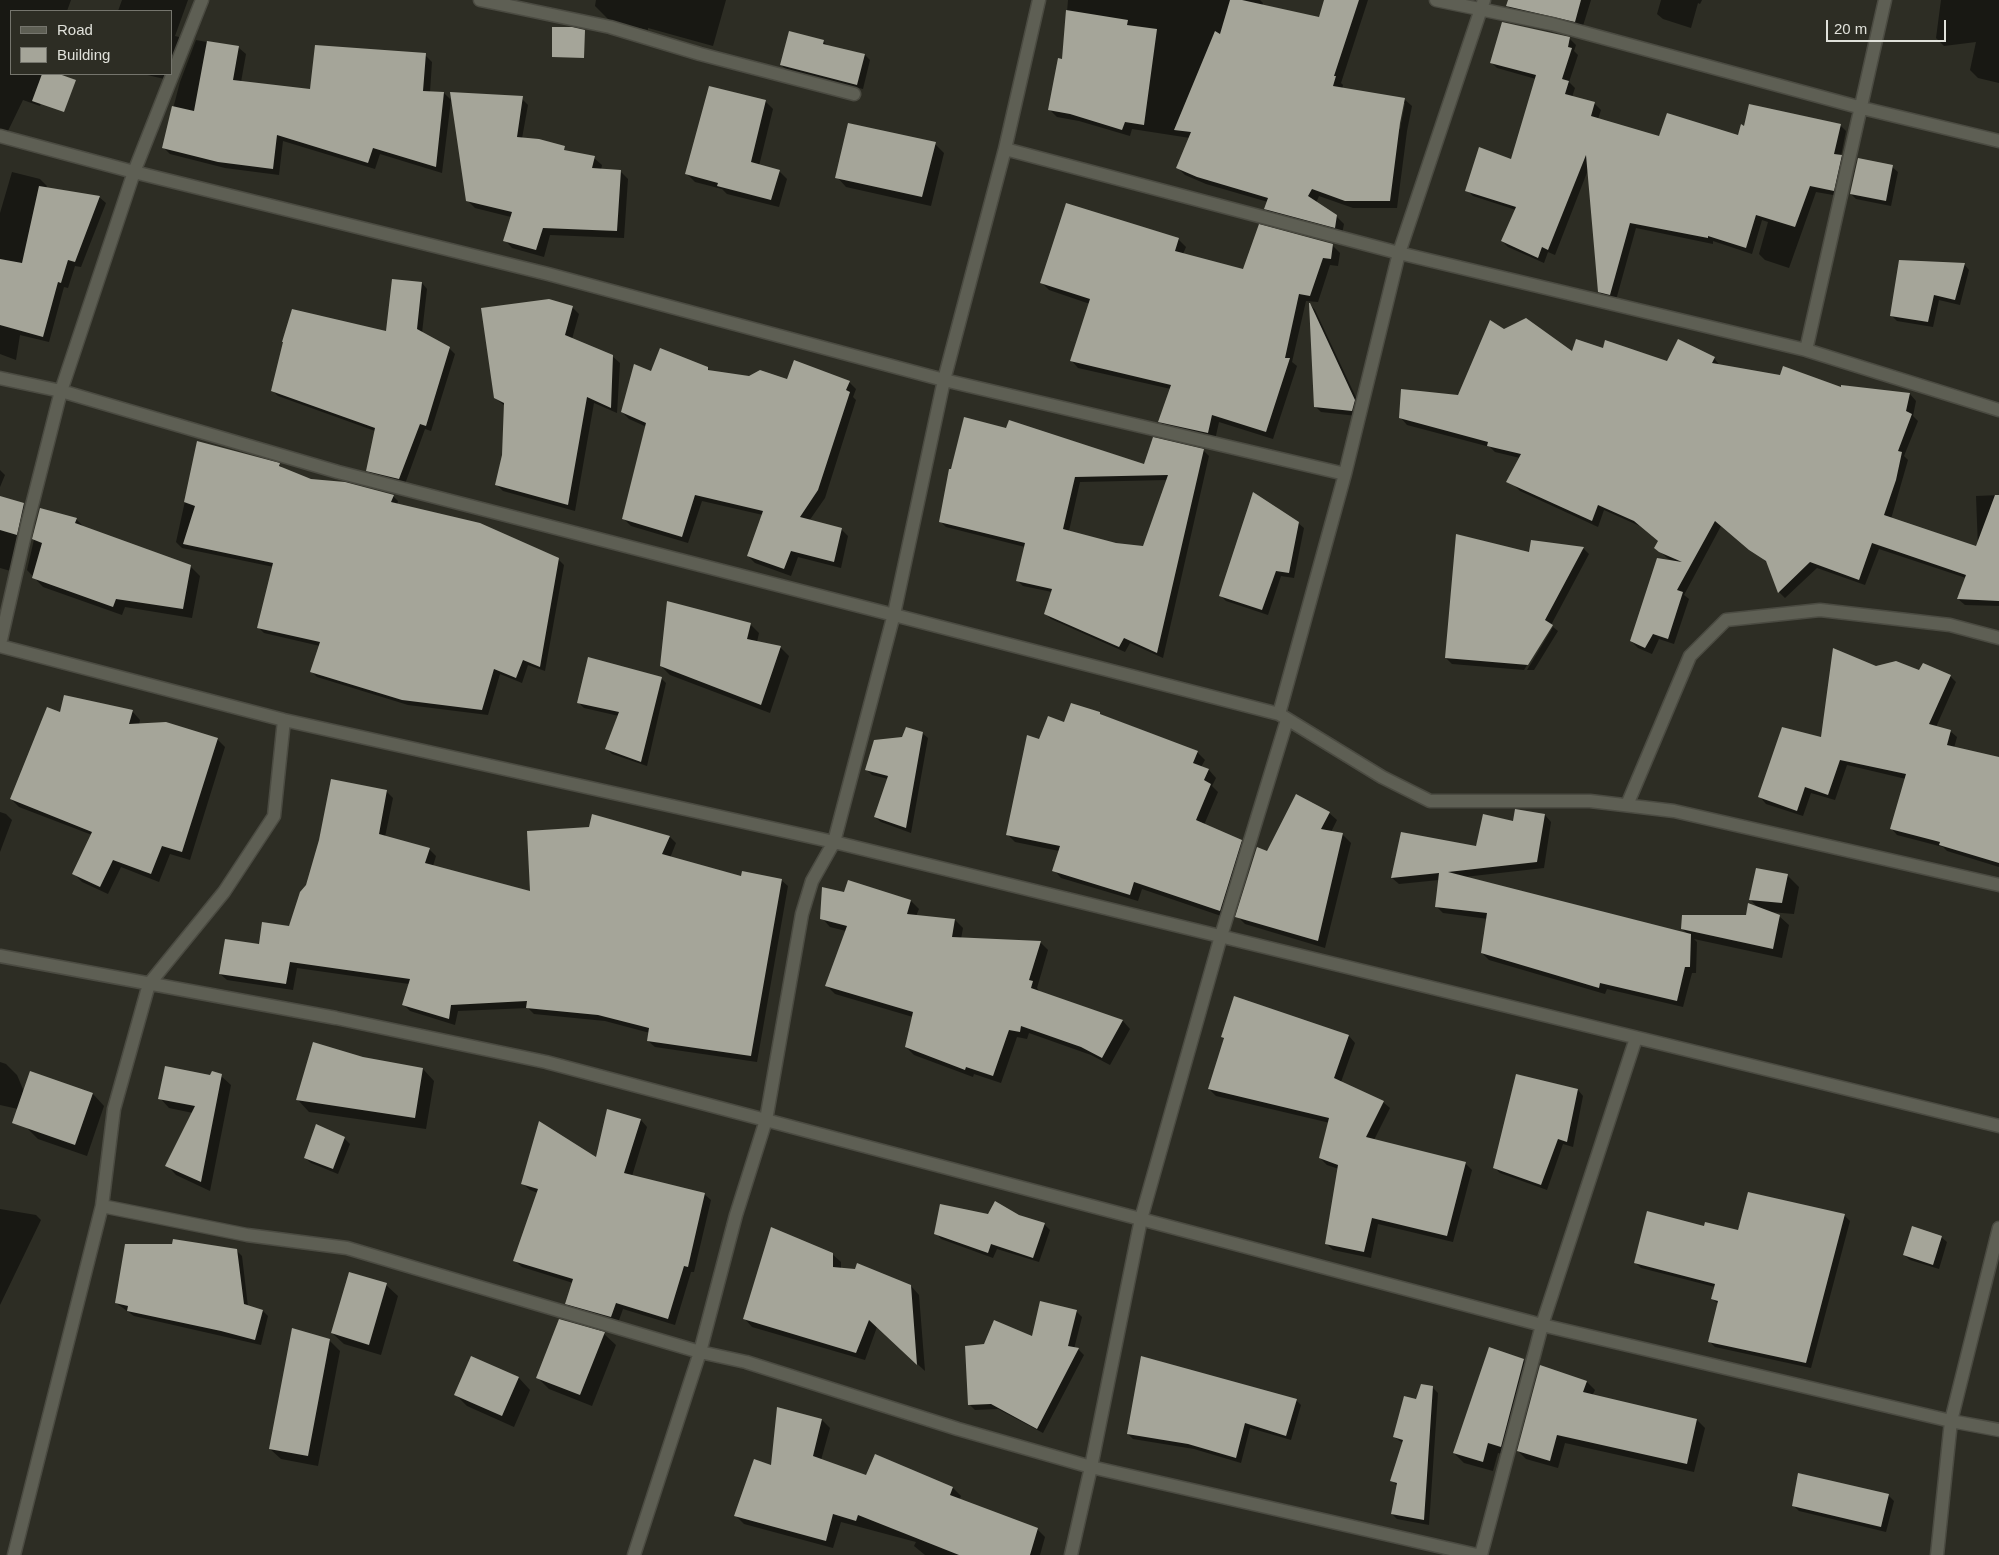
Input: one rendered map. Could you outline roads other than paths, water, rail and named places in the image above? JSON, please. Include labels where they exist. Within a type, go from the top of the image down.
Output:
[{"type":"street","points":[[202,0],[134,172],[61,391],[28,521],[0,645],[284,720],[834,842],[1999,1126]]},
{"type":"street","points":[[480,0],[610,27],[700,54],[854,94]]},
{"type":"street","points":[[634,1555],[700,1352],[736,1215],[766,1120],[802,914],[812,881],[834,842],[894,614],[944,380],[1005,149],[1040,0]]},
{"type":"street","points":[[1436,0],[1482,5],[1862,108],[1999,141]]},
{"type":"street","points":[[1806,350],[1862,108],[1884,0]]},
{"type":"street","points":[[1072,1555],[1141,1219],[1283,717],[1399,253],[1482,5]]},
{"type":"street","points":[[0,136],[134,172],[548,274],[944,380],[1344,474]]},
{"type":"street","points":[[1005,149],[1399,253],[1806,350],[1999,410]]},
{"type":"street","points":[[0,378],[61,391],[338,472],[894,614],[1283,717],[1382,777],[1430,801],[1590,801],[1674,811],[1999,885]]},
{"type":"street","points":[[1626,805],[1690,656],[1726,620],[1820,610],[1950,625],[1999,638]]},
{"type":"street","points":[[14,1555],[102,1206],[114,1109],[149,984],[224,892],[274,816],[284,720]]},
{"type":"street","points":[[0,956],[336,1018],[546,1062],[1542,1325],[1951,1421],[1999,1430]]},
{"type":"street","points":[[102,1206],[247,1236],[347,1248],[700,1352],[746,1362],[958,1429],[1091,1468],[1479,1555],[1542,1325],[1636,1038]]},
{"type":"street","points":[[1937,1555],[1951,1421],[1999,1228]]}]
